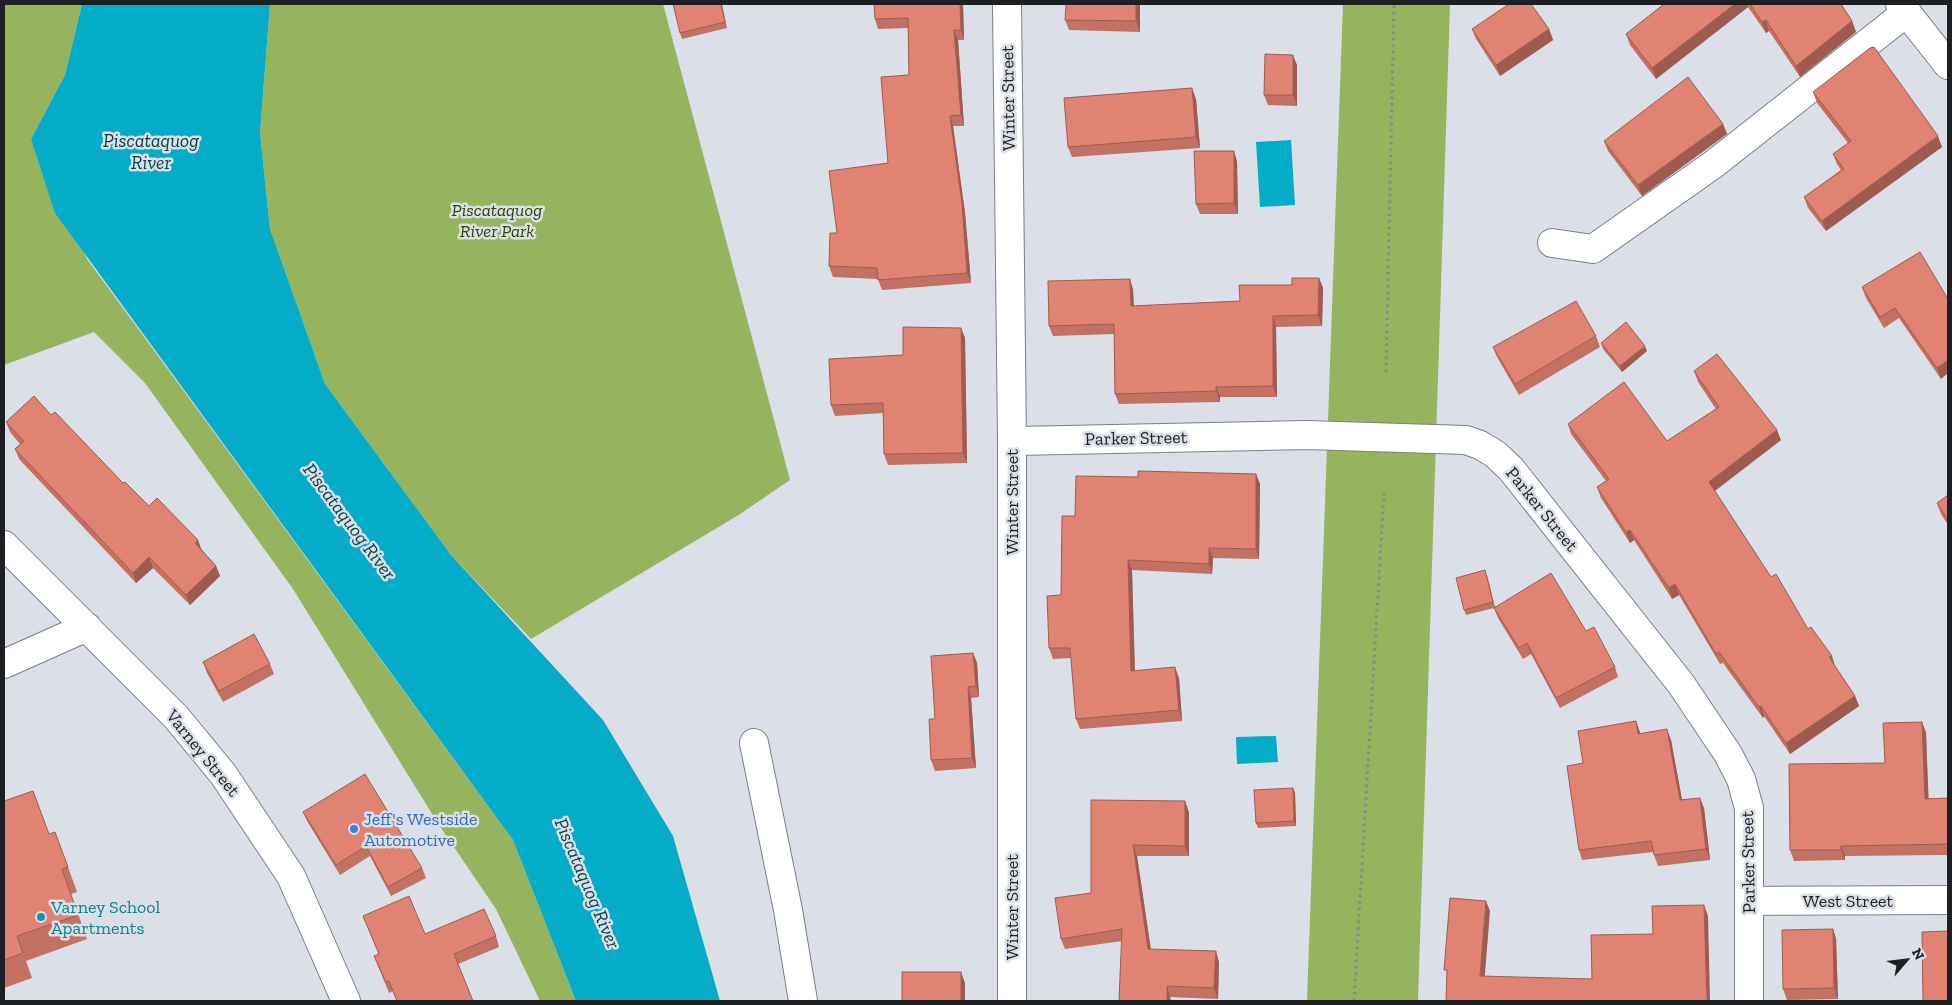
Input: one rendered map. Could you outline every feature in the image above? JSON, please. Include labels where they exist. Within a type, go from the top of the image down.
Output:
[{"type":"street","name":"Winter Street","points":[[1007,4],[1012,441],[1012,1001]]},
{"type":"street","points":[[1552,243],[1593,249],[1714,164],[1904,8],[1948,65]]},
{"type":"street","name":"Parker Street","points":[[1012,441],[1306,435],[1466,440],[1480,444],[1495,454],[1512,468],[1681,684],[1728,754],[1741,779],[1748,808],[1749,1001]]},
{"type":"street","name":"Varney Street","points":[[4,545],[176,717],[223,774],[291,876],[346,1001]]},
{"type":"street","points":[[4,664],[87,627]]},
{"type":"street","points":[[754,743],[788,910],[803,1001]]},
{"type":"street","name":"West Street","points":[[1749,900],[1948,900]]},
{"type":"path","points":[[1386,372],[1394,4]]},
{"type":"path","points":[[1354,1001],[1384,493]]},
{"type":"green space","points":[[4,4],[82,4],[65,75],[31,139],[87,259],[513,840],[576,1001],[540,1001],[496,909],[439,825],[293,589],[145,383],[94,332],[4,365]]},
{"type":"green space","name":"Piscataquog River Park","points":[[270,4],[663,4],[790,480],[737,516],[531,639],[451,555],[325,384],[270,229],[260,133]]},
{"type":"green space","points":[[1343,4],[1450,4],[1418,1001],[1307,1001]]},
{"type":"water","name":"Piscataquog River","points":[[82,4],[270,4],[260,133],[270,229],[325,384],[451,555],[603,720],[673,836],[720,1001],[576,1001],[513,840],[55,213],[31,139],[65,75]]},
{"type":"water","points":[[1291,140],[1295,205],[1260,207],[1256,142]]},
{"type":"water","points":[[1276,736],[1278,762],[1237,764],[1236,737]]},
{"type":"building","points":[[673,4],[721,4],[725,22],[680,33]]},
{"type":"building","points":[[874,4],[960,4],[961,30],[954,30],[961,115],[950,116],[962,203],[967,273],[878,280],[877,268],[829,266],[830,233],[837,233],[829,171],[888,163],[881,77],[909,75],[908,18],[875,19]]},
{"type":"building","points":[[1066,4],[1136,4],[1136,21],[1065,20]]},
{"type":"building","points":[[1509,4],[1531,4],[1549,29],[1496,65],[1472,29]]},
{"type":"building","points":[[1664,4],[1735,4],[1652,68],[1626,34]]},
{"type":"building","points":[[1750,4],[1841,4],[1852,21],[1796,66],[1766,20],[1762,22]]},
{"type":"building","points":[[1874,47],[1938,136],[1822,221],[1804,197],[1844,169],[1833,154],[1851,141],[1813,92],[1870,48]]},
{"type":"building","points":[[1265,54],[1293,55],[1293,95],[1264,95]]},
{"type":"building","points":[[1688,77],[1723,124],[1638,185],[1604,141]]},
{"type":"building","points":[[1192,88],[1196,137],[1068,147],[1064,98]]},
{"type":"building","points":[[1194,151],[1234,151],[1234,203],[1196,204]]},
{"type":"building","points":[[1920,252],[1948,299],[1948,360],[1937,368],[1895,308],[1880,317],[1862,287]]},
{"type":"building","points":[[1292,278],[1319,278],[1318,315],[1273,316],[1273,386],[1216,387],[1216,391],[1115,394],[1114,324],[1049,326],[1048,281],[1130,279],[1131,306],[1240,301],[1239,285],[1292,285]]},
{"type":"building","points":[[1576,301],[1596,336],[1515,384],[1493,347]]},
{"type":"building","points":[[1626,322],[1645,346],[1620,366],[1601,343]]},
{"type":"building","points":[[903,327],[961,328],[963,453],[884,454],[883,403],[831,405],[829,359],[903,355]]},
{"type":"building","points":[[1717,354],[1777,430],[1709,482],[1771,577],[1776,574],[1808,629],[1811,627],[1832,656],[1829,657],[1855,696],[1786,743],[1761,706],[1759,707],[1719,652],[1716,654],[1675,584],[1669,588],[1630,530],[1626,532],[1597,487],[1609,479],[1568,424],[1624,382],[1667,441],[1719,407],[1694,371]]},
{"type":"building","points":[[34,396],[51,415],[55,412],[123,483],[125,482],[149,506],[157,498],[198,540],[195,543],[216,566],[186,595],[149,557],[133,573],[15,449],[24,441],[6,422]]},
{"type":"building","points":[[1138,471],[1256,474],[1256,549],[1209,548],[1209,564],[1128,560],[1131,671],[1175,667],[1179,710],[1076,719],[1070,648],[1049,648],[1047,596],[1061,595],[1062,516],[1075,516],[1076,476],[1138,477]]},
{"type":"building","points":[[1948,495],[1948,520],[1937,503]]},
{"type":"building","points":[[1485,570],[1493,602],[1464,610],[1456,578]]},
{"type":"building","points":[[1551,573],[1586,631],[1594,627],[1615,667],[1556,698],[1527,643],[1519,648],[1494,608]]},
{"type":"building","points":[[254,634],[270,664],[219,691],[203,662]]},
{"type":"building","points":[[973,653],[976,686],[968,687],[972,758],[931,760],[929,719],[935,719],[931,656]]},
{"type":"building","points":[[1636,721],[1638,734],[1667,729],[1680,800],[1700,798],[1706,849],[1654,855],[1651,841],[1579,850],[1567,766],[1583,763],[1578,731]]},
{"type":"building","points":[[1922,722],[1925,799],[1948,798],[1948,844],[1841,846],[1841,850],[1790,850],[1789,764],[1885,763],[1883,723]]},
{"type":"building","name":"Jeff's Westside Automotive","points":[[365,774],[422,868],[388,887],[366,846],[336,865],[303,812]]},
{"type":"building","points":[[1293,788],[1294,821],[1256,823],[1254,790]]},
{"type":"building","name":"Varney School Apartments","points":[[33,791],[49,834],[55,832],[68,867],[62,869],[78,915],[17,936],[23,953],[4,960],[4,801]]},
{"type":"building","points":[[1091,800],[1185,801],[1185,846],[1133,845],[1148,949],[1216,951],[1214,988],[1167,986],[1167,1001],[1119,1001],[1122,929],[1061,939],[1055,898],[1091,893]]},
{"type":"building","points":[[409,896],[425,934],[484,909],[496,936],[454,954],[473,1001],[397,1001],[389,981],[386,982],[374,956],[379,954],[363,916]]},
{"type":"building","points":[[1450,898],[1486,901],[1480,976],[1592,979],[1591,935],[1653,934],[1652,906],[1704,905],[1707,1001],[1446,1001],[1447,970],[1444,970]]},
{"type":"building","points":[[1833,929],[1834,988],[1783,989],[1782,930]]},
{"type":"building","points":[[1948,931],[1948,1001],[1923,1001],[1922,932]]},
{"type":"building","points":[[902,972],[961,972],[961,1001],[902,1001]]},
{"type":"place","name":"Jeff's Westside Automotive","points":[[354,829]]},
{"type":"place","name":"Varney School Apartments","points":[[41,917]]}]
